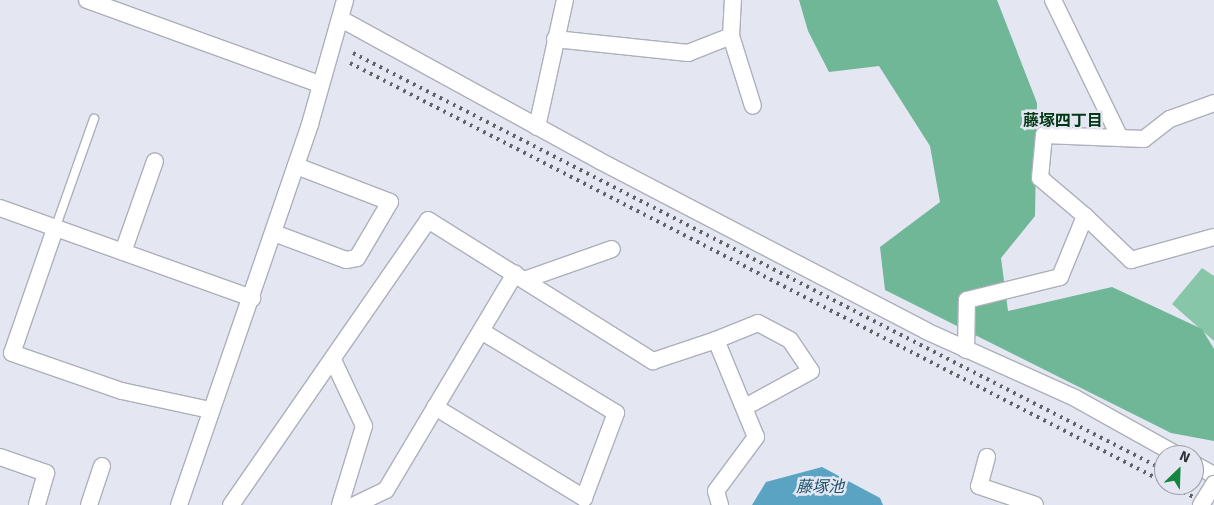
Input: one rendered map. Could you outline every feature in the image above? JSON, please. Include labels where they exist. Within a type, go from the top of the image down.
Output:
[{"type":"street","points":[[87,0],[319,84]]},
{"type":"street","points":[[178,505],[274,233],[296,166],[319,84],[341,19],[345,0]]},
{"type":"street","points":[[537,127],[565,0]]},
{"type":"street","points":[[733,0],[731,36],[753,106]]},
{"type":"street","points":[[1053,0],[1119,136]]},
{"type":"street","points":[[341,19],[537,127],[966,350],[1075,398],[1159,445]]},
{"type":"street","points":[[555,39],[688,53],[731,36]]},
{"type":"street","points":[[1214,103],[1170,119],[1144,139],[1119,136],[1044,135],[1040,178],[1085,216],[1130,260],[1214,236]]},
{"type":"street","points":[[123,252],[155,161]]},
{"type":"street","points":[[274,233],[346,260],[357,258],[390,202],[296,166]]},
{"type":"street","points":[[0,208],[252,298]]},
{"type":"street","points":[[966,350],[967,300],[1060,277],[1085,216]]},
{"type":"street","points":[[231,505],[428,220],[653,360],[716,340],[758,323],[790,340],[810,370],[745,407]]},
{"type":"street","points":[[55,229],[12,353],[122,391],[210,410]]},
{"type":"street","points":[[355,505],[386,490],[481,331],[519,277],[612,249]]},
{"type":"street","points":[[435,408],[577,501],[616,413],[481,331]]},
{"type":"street","points":[[716,340],[756,437],[716,491],[720,505]]},
{"type":"street","points":[[333,360],[364,426],[340,505]]},
{"type":"street","points":[[0,457],[46,473],[37,505]]},
{"type":"street","points":[[987,457],[979,486],[1035,505]]},
{"type":"street","points":[[89,505],[102,466]]},
{"type":"street","points":[[1201,505],[1214,484]]},
{"type":"lane","points":[[55,229],[94,119]]},
{"type":"green space","points":[[799,0],[997,0],[1037,103],[1035,216],[1001,258],[1008,311],[1112,287],[1202,329],[1214,349],[1214,441],[1171,433],[885,290],[880,247],[940,202],[930,146],[879,66],[829,72],[808,31]]},
{"type":"green space","points":[[1202,268],[1214,276],[1214,341],[1172,304]]},
{"type":"water","name":"藤塚池","points":[[822,467],[880,498],[883,505],[752,505],[766,482]]},
{"type":"railway","points":[[353,53],[1154,465]]},
{"type":"railway","points":[[350,63],[1154,477]]},
{"type":"railway","points":[[1204,490],[1214,495]]},
{"type":"railway","points":[[1190,495],[1209,505]]},
{"type":"district","name":"藤塚四丁目","points":[[1063,121]]}]
